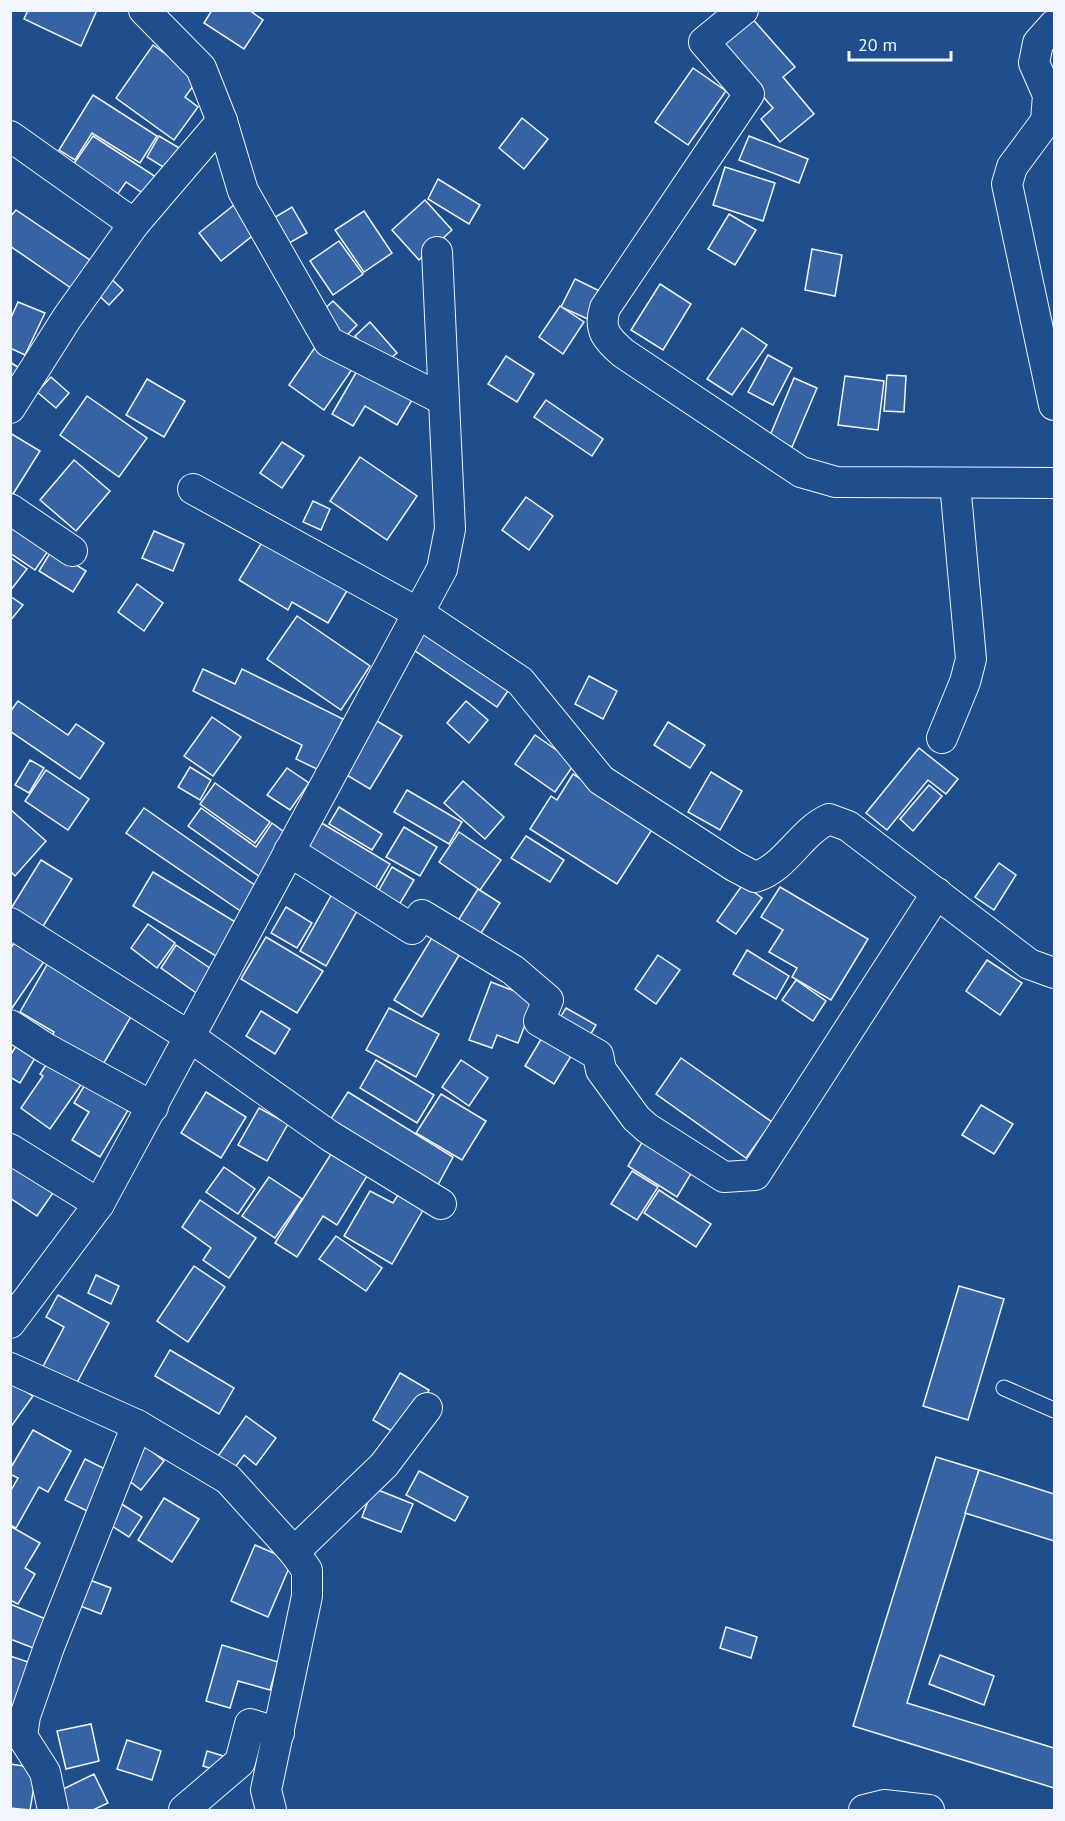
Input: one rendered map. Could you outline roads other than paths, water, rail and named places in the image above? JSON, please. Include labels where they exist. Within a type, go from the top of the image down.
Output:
[{"type":"street","points":[[144,10],[201,68],[222,121],[243,191],[329,342],[442,399]]},
{"type":"street","points":[[742,10],[704,42],[749,94],[605,308],[601,322],[605,338],[623,353],[801,472],[837,482],[1054,483]]},
{"type":"street","points":[[1054,25],[1038,43],[1034,63],[1048,95],[1046,121],[1012,167],[1007,184],[1054,405]]},
{"type":"street","points":[[10,408],[67,318],[134,224],[222,121]]},
{"type":"street","points":[[10,136],[134,224]]},
{"type":"street","points":[[10,1323],[99,1204],[289,851],[420,614],[442,569],[450,529],[442,399],[437,252]]},
{"type":"street","points":[[942,738],[965,682],[971,659],[955,483]]},
{"type":"street","points":[[193,489],[420,614],[520,681],[601,780],[734,866],[755,877],[769,873],[814,825],[829,819],[848,826],[1029,964],[1054,974]]},
{"type":"street","points":[[10,509],[72,550]]},
{"type":"street","points":[[289,851],[412,929],[422,915],[513,970],[548,1000],[539,1021],[597,1055],[601,1070],[636,1118],[647,1128],[724,1177],[755,1175],[937,893]]},
{"type":"street","points":[[10,923],[190,1038],[330,1136],[441,1204]]},
{"type":"street","points":[[10,1025],[47,1049],[153,1107]]},
{"type":"street","points":[[10,1149],[99,1204]]},
{"type":"street","points":[[10,1368],[137,1425],[228,1479],[294,1552],[307,1570],[307,1596],[264,1804]]},
{"type":"street","points":[[294,1552],[384,1465],[427,1408]]},
{"type":"street","points":[[53,1810],[45,1772],[22,1736],[25,1716],[49,1647],[137,1425]]},
{"type":"street","points":[[184,1810],[240,1762],[250,1724],[279,1732]]},
{"type":"street","points":[[864,1810],[884,1805],[929,1810]]},
{"type":"lane","points":[[1004,1388],[1054,1410]]}]
